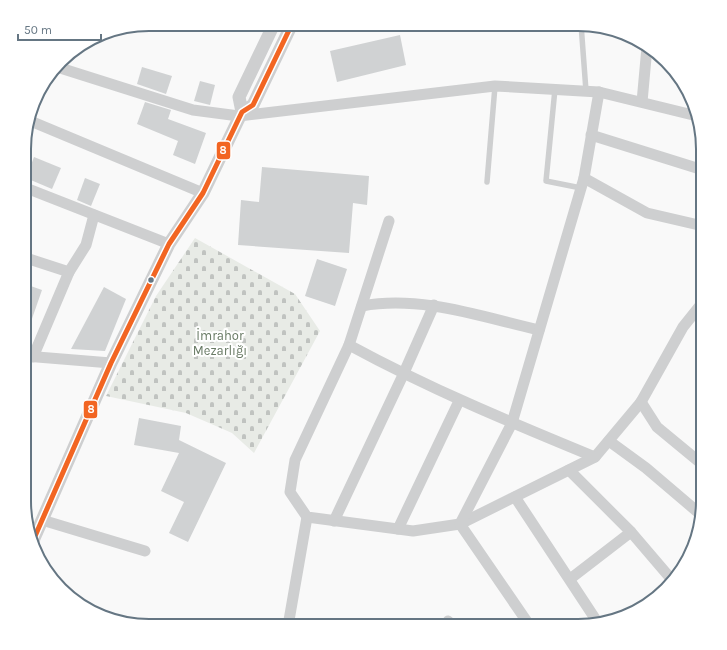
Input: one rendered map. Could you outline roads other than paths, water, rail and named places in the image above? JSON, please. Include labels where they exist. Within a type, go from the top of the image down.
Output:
[{"type":"street","points":[[240,114],[239,97],[271,31]]},
{"type":"street","points":[[36,534],[111,363],[169,244],[203,193],[240,114],[253,104],[289,31]]},
{"type":"street","points":[[642,102],[647,53]]},
{"type":"street","points":[[62,69],[193,110],[240,114],[495,86],[599,92],[691,114]]},
{"type":"street","points":[[460,524],[512,423],[582,183],[599,92]]},
{"type":"street","points":[[34,122],[203,193]]},
{"type":"street","points":[[592,135],[696,168]]},
{"type":"street","points":[[582,183],[647,213],[696,224]]},
{"type":"street","points":[[31,190],[169,244]]},
{"type":"street","points":[[31,352],[70,272],[86,245],[94,215]]},
{"type":"street","points":[[289,619],[307,517],[290,492],[295,460],[349,345],[389,221]]},
{"type":"street","points":[[31,260],[70,272]]},
{"type":"street","points":[[362,306],[380,303],[434,305],[539,330]]},
{"type":"street","points":[[334,521],[403,375],[434,305]]},
{"type":"street","points":[[307,517],[413,531],[460,524],[595,457],[641,402],[683,327],[696,311]]},
{"type":"street","points":[[349,345],[403,375],[459,401],[595,457]]},
{"type":"street","points":[[31,356],[111,363]]},
{"type":"street","points":[[398,529],[459,401]]},
{"type":"street","points":[[641,402],[656,428],[696,459]]},
{"type":"street","points":[[608,441],[646,468],[696,510]]},
{"type":"street","points":[[569,470],[631,532],[669,577]]},
{"type":"street","points":[[515,497],[595,618]]},
{"type":"street","points":[[42,520],[145,551]]},
{"type":"street","points":[[460,524],[525,619]]},
{"type":"street","points":[[570,579],[631,532]]},
{"type":"lane","points":[[582,31],[586,91]]},
{"type":"lane","points":[[487,182],[495,86]]},
{"type":"lane","points":[[555,89],[546,181],[582,183]]},
{"type":"park label","name":"İmrahor Mezarlığı","points":[[220,342]]}]
